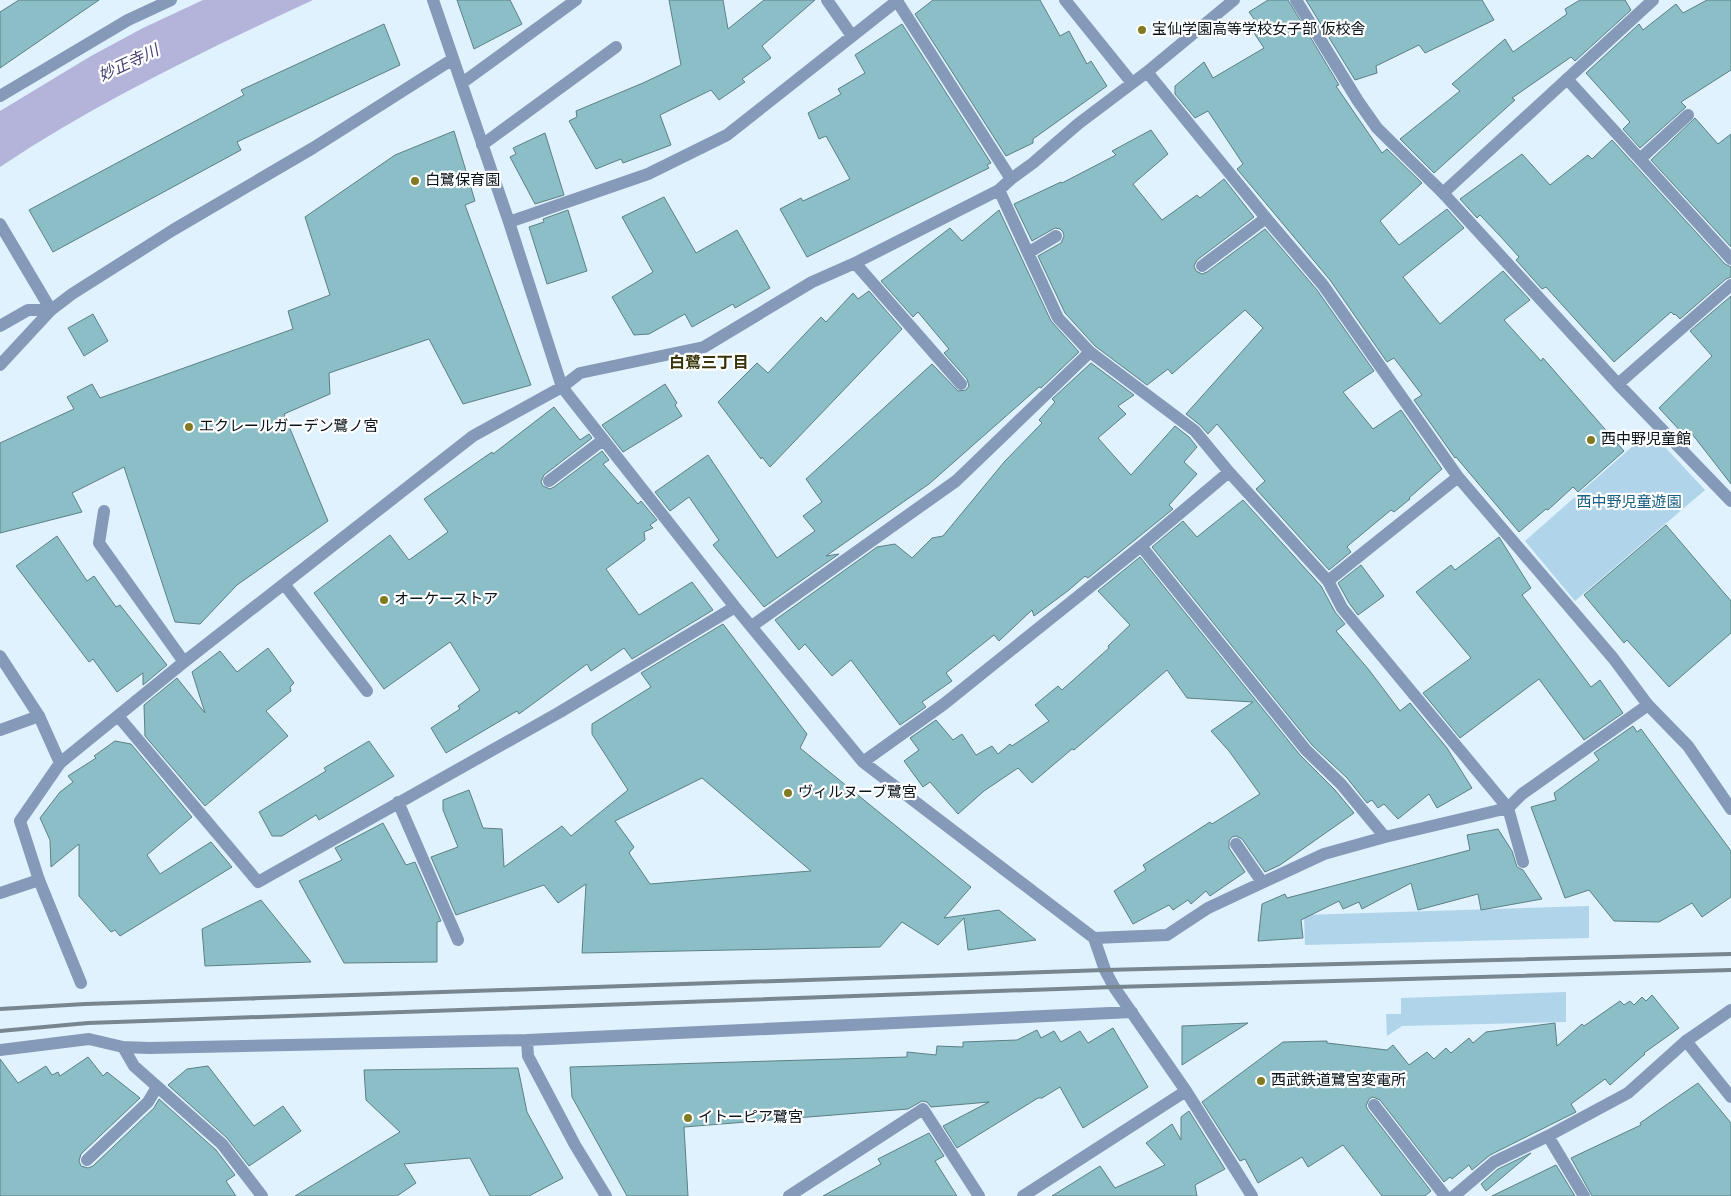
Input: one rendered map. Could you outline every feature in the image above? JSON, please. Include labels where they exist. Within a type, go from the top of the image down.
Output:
[{"type":"street","points":[[0,96],[128,20],[171,0]]},
{"type":"street","points":[[433,0],[509,222],[562,387],[736,607],[863,762],[1094,938],[1105,970],[1114,987],[1186,1091],[1252,1196]]},
{"type":"street","points":[[462,83],[576,0]]},
{"type":"street","points":[[827,0],[852,36]]},
{"type":"street","points":[[1065,0],[1132,83]]},
{"type":"street","points":[[81,983],[39,880],[20,821],[60,764],[184,662],[473,436],[562,387],[580,373],[704,346],[812,282],[856,264],[999,190],[1078,124],[1147,72],[1234,0]]},
{"type":"street","points":[[1296,0],[1358,101],[1377,128],[1444,193],[1618,384],[1731,501]]},
{"type":"street","points":[[1444,193],[1653,0]]},
{"type":"street","points":[[509,222],[648,174],[727,135],[897,1],[1011,179]]},
{"type":"street","points":[[482,145],[616,47]]},
{"type":"street","points":[[0,365],[51,310],[72,294],[173,230],[313,148],[453,60]]},
{"type":"street","points":[[1147,72],[1323,285],[1458,477],[1613,658],[1648,705],[1688,746],[1731,809]]},
{"type":"street","points":[[1567,79],[1731,259]]},
{"type":"street","points":[[1640,159],[1688,115]]},
{"type":"street","points":[[999,190],[1058,318],[1090,352],[1195,431],[1229,472],[1328,582],[1342,608],[1508,808],[1523,862]]},
{"type":"street","points":[[1202,266],[1266,218]]},
{"type":"street","points":[[0,224],[51,310]]},
{"type":"street","points":[[1028,253],[1056,236]]},
{"type":"street","points":[[856,264],[961,384]]},
{"type":"street","points":[[1618,384],[1731,285]]},
{"type":"street","points":[[0,326],[28,310],[51,310]]},
{"type":"street","points":[[752,626],[956,481],[1090,352]]},
{"type":"street","points":[[549,481],[603,440]]},
{"type":"street","points":[[863,762],[944,704],[1141,546],[1229,472]]},
{"type":"street","points":[[1328,582],[1458,477]]},
{"type":"street","points":[[104,511],[99,543],[184,662]]},
{"type":"street","points":[[1141,546],[1306,750],[1341,784],[1386,837]]},
{"type":"street","points":[[284,584],[367,691]]},
{"type":"street","points":[[118,716],[258,882],[560,712],[736,607]]},
{"type":"street","points":[[0,656],[39,716],[60,764]]},
{"type":"street","points":[[1094,938],[1167,935],[1208,908],[1324,854],[1508,808],[1522,794],[1648,705]]},
{"type":"street","points":[[0,730],[39,716]]},
{"type":"street","points":[[398,802],[458,940]]},
{"type":"street","points":[[1236,844],[1262,882]]},
{"type":"street","points":[[0,893],[39,880]]},
{"type":"street","points":[[1454,1196],[1494,1162],[1548,1136],[1628,1093],[1686,1041],[1731,1010]]},
{"type":"street","points":[[0,1050],[89,1039],[123,1047],[275,1046],[527,1040],[1132,1012]]},
{"type":"street","points":[[527,1040],[528,1056],[575,1145],[606,1196]]},
{"type":"street","points":[[1686,1041],[1731,1097]]},
{"type":"street","points":[[123,1047],[134,1066],[222,1144],[262,1196]]},
{"type":"street","points":[[87,1160],[148,1102],[157,1087]]},
{"type":"street","points":[[1023,1196],[1186,1091]]},
{"type":"street","points":[[1374,1105],[1444,1196]]},
{"type":"street","points":[[789,1196],[923,1109],[979,1196]]},
{"type":"street","points":[[1548,1136],[1584,1196]]},
{"type":"green space","name":"西中野児童遊園","points":[[1650,431],[1705,490],[1575,601],[1525,541]]},
{"type":"green space","points":[[1589,906],[1589,938],[1305,945],[1304,915]]},
{"type":"green space","points":[[1566,992],[1566,1022],[1402,1026],[1387,1036],[1386,1014],[1401,1014],[1401,998]]},
{"type":"water","name":"妙正寺川","points":[[203,0],[313,0],[193,57],[114,98],[0,167],[0,111],[91,56],[143,28]]},
{"type":"building","points":[[19,0],[99,0],[0,68],[0,12]]},
{"type":"building","points":[[457,0],[510,0],[522,24],[474,49]]},
{"type":"building","points":[[669,0],[723,0],[728,29],[764,0],[815,0],[762,46],[771,58],[742,79],[745,82],[719,100],[711,90],[660,115],[671,145],[623,163],[621,159],[596,169],[569,121],[577,117],[576,111],[681,65]]},
{"type":"building","points":[[933,0],[1040,0],[1060,36],[1069,31],[1087,64],[1091,61],[1107,86],[1033,139],[1033,143],[1006,156],[915,14]]},
{"type":"building","points":[[1268,0],[1288,0],[1339,85],[1336,86],[1382,153],[1387,149],[1422,183],[1380,221],[1399,245],[1447,209],[1464,228],[1403,277],[1440,324],[1503,271],[1530,300],[1504,320],[1541,361],[1543,358],[1624,451],[1578,492],[1573,487],[1548,510],[1546,509],[1519,532],[1455,458],[1414,400],[1422,395],[1394,358],[1387,362],[1330,280],[1237,169],[1243,164],[1208,111],[1195,118],[1175,94],[1175,86],[1204,62],[1213,78],[1264,48],[1248,24],[1254,19],[1249,12]]},
{"type":"building","points":[[1306,0],[1482,0],[1494,20],[1425,53],[1419,45],[1376,66],[1377,73],[1355,80]]},
{"type":"building","points":[[1580,0],[1625,0],[1631,10],[1575,61],[1571,57],[1512,98],[1515,100],[1434,173],[1400,139],[1460,91],[1452,84],[1505,39],[1513,52],[1567,14],[1565,9]]},
{"type":"building","points":[[1707,0],[1731,0],[1731,70],[1681,102],[1686,107],[1640,148],[1623,129],[1630,122],[1586,73],[1639,24],[1643,30],[1676,4],[1683,13]]},
{"type":"building","points":[[384,24],[400,65],[237,142],[241,150],[53,252],[29,210],[244,95],[241,90]]},
{"type":"building","points":[[902,24],[991,163],[987,165],[989,168],[807,257],[780,209],[801,198],[803,201],[850,179],[826,136],[819,139],[808,113],[841,94],[838,89],[865,73],[855,55]]},
{"type":"building","points":[[1695,118],[1718,144],[1731,134],[1731,247],[1651,160]]},
{"type":"building","points":[[1151,130],[1168,154],[1133,184],[1162,220],[1197,195],[1200,198],[1224,179],[1254,217],[1197,260],[1194,266],[1196,271],[1202,274],[1207,272],[1265,229],[1317,290],[1374,371],[1343,392],[1373,429],[1401,410],[1442,469],[1410,499],[1394,512],[1391,510],[1350,544],[1347,547],[1351,552],[1329,570],[1256,489],[1265,481],[1217,424],[1208,434],[1186,414],[1263,328],[1245,310],[1172,374],[1168,369],[1147,385],[1095,346],[1065,313],[1038,256],[1061,243],[1064,236],[1063,232],[1055,228],[1032,241],[1014,204],[1062,183],[1116,155],[1112,151]]},
{"type":"building","points":[[454,131],[475,201],[465,205],[531,385],[463,404],[429,339],[329,373],[330,394],[284,414],[328,521],[237,585],[200,624],[175,622],[124,467],[72,493],[82,512],[0,533],[0,443],[74,409],[67,397],[92,384],[100,398],[293,329],[288,311],[330,295],[305,217],[395,155]]},
{"type":"building","points":[[545,133],[564,195],[535,204],[510,157],[516,154],[513,148]]},
{"type":"building","points":[[1612,140],[1725,264],[1731,267],[1731,277],[1726,279],[1680,319],[1671,312],[1614,362],[1546,287],[1542,289],[1516,260],[1519,257],[1501,237],[1480,215],[1477,218],[1460,199],[1522,154],[1550,185],[1588,155],[1592,159]]},
{"type":"building","points":[[664,197],[696,253],[737,230],[770,288],[735,308],[733,304],[692,327],[685,314],[649,334],[634,335],[612,297],[653,272],[622,217]]},
{"type":"building","points":[[568,210],[587,271],[547,284],[529,227],[544,222],[543,219]]},
{"type":"building","points":[[999,210],[1051,321],[1079,352],[1041,388],[1039,387],[929,484],[826,556],[839,554],[764,607],[713,545],[719,540],[689,497],[670,511],[655,492],[708,455],[777,558],[815,531],[803,516],[822,502],[806,479],[932,364],[958,391],[966,390],[969,386],[967,379],[944,353],[949,349],[918,312],[913,317],[881,281],[950,228],[962,241]]},
{"type":"building","points":[[869,291],[902,329],[770,467],[762,457],[761,459],[718,402],[757,363],[768,373],[821,317],[826,322],[853,293],[858,299]]},
{"type":"building","points":[[1731,296],[1731,484],[1689,430],[1684,435],[1659,408],[1712,356],[1690,331]]},
{"type":"building","points":[[93,314],[108,341],[84,356],[68,328]]},
{"type":"building","points":[[1091,363],[1134,395],[1118,406],[1126,414],[1098,438],[1131,475],[1175,426],[1189,437],[1197,447],[1184,462],[1197,474],[1169,505],[1173,509],[1088,578],[1085,576],[1034,616],[1032,610],[999,641],[994,635],[946,673],[952,681],[922,702],[926,707],[900,725],[851,660],[832,676],[805,644],[799,650],[775,620],[877,547],[895,544],[912,558],[932,538],[943,536],[1005,461],[1042,423],[1039,420],[1055,402],[1052,399]]},
{"type":"building","points":[[665,384],[677,403],[675,405],[682,416],[623,452],[602,425]]},
{"type":"building","points":[[554,407],[580,440],[589,434],[592,438],[544,475],[541,482],[543,486],[550,489],[554,487],[602,451],[609,460],[603,464],[638,504],[641,501],[657,520],[650,525],[653,528],[644,532],[645,540],[606,569],[639,615],[692,582],[713,610],[632,659],[624,648],[591,671],[587,664],[519,714],[517,711],[446,753],[431,728],[460,709],[458,706],[480,690],[450,642],[384,689],[314,593],[390,535],[409,560],[448,532],[424,499],[492,452],[493,454]]},
{"type":"building","points":[[1243,500],[1321,586],[1335,612],[1345,624],[1336,631],[1400,711],[1410,703],[1447,748],[1472,788],[1437,808],[1429,794],[1398,819],[1384,804],[1378,808],[1372,800],[1367,803],[1347,778],[1312,745],[1152,547],[1183,521],[1197,537]]},
{"type":"building","points":[[1666,525],[1731,601],[1731,633],[1669,687],[1627,640],[1624,643],[1584,595]]},
{"type":"building","points":[[57,536],[87,581],[94,576],[116,607],[120,605],[167,665],[143,685],[143,673],[117,692],[93,659],[89,662],[16,566]]},
{"type":"building","points":[[1499,537],[1531,588],[1522,595],[1591,687],[1600,680],[1623,713],[1584,740],[1539,679],[1460,738],[1423,693],[1471,658],[1416,592],[1451,565],[1455,570]]},
{"type":"building","points":[[1140,557],[1300,755],[1335,790],[1354,813],[1280,865],[1265,872],[1242,839],[1236,836],[1232,837],[1229,841],[1229,848],[1245,872],[1210,896],[1206,891],[1191,904],[1188,900],[1173,910],[1169,905],[1133,924],[1114,891],[1146,870],[1143,865],[1210,822],[1212,824],[1260,794],[1229,751],[1211,731],[1253,702],[1187,698],[1167,670],[1074,750],[1072,749],[1032,783],[1018,768],[984,791],[958,814],[930,782],[923,787],[904,761],[919,750],[910,738],[936,720],[953,740],[962,734],[976,755],[992,746],[998,754],[1010,744],[1012,746],[1049,721],[1035,705],[1058,686],[1062,690],[1109,648],[1108,646],[1130,625],[1098,591]]},
{"type":"building","points":[[1361,565],[1384,596],[1358,615],[1338,583]]},
{"type":"building","name":"ヴィルヌーブ鷺宮","points":[[723,624],[807,734],[800,748],[971,887],[944,918],[999,910],[1036,940],[968,950],[964,918],[938,945],[902,922],[880,947],[582,953],[586,884],[558,903],[544,885],[456,915],[431,857],[458,847],[443,810],[443,800],[469,790],[483,828],[502,829],[504,867],[562,826],[571,836],[628,790],[592,734],[592,724],[651,687],[641,673]],"holes":[[[702,778],[811,871],[650,884],[629,853],[634,847],[615,821]]]},
{"type":"building","points":[[268,648],[294,683],[290,687],[291,691],[266,711],[288,736],[205,806],[145,736],[144,705],[177,678],[205,713],[192,672],[220,651],[237,672]]},
{"type":"building","points":[[1633,726],[1637,732],[1641,729],[1731,851],[1731,897],[1702,917],[1692,903],[1659,922],[1614,921],[1589,890],[1565,898],[1531,807],[1556,800],[1554,793],[1599,760],[1594,753]]},
{"type":"building","points":[[115,741],[131,744],[192,817],[147,855],[160,874],[211,842],[232,867],[120,936],[115,930],[111,932],[79,896],[79,844],[51,867],[50,840],[40,818],[60,792],[73,782],[68,776],[96,758],[94,756]]},
{"type":"building","points":[[369,741],[394,776],[319,820],[316,815],[282,836],[272,836],[259,812],[326,771],[324,768]]},
{"type":"building","points":[[383,823],[406,865],[415,862],[441,921],[437,922],[437,962],[344,963],[299,881],[342,860],[335,848]]},
{"type":"building","points":[[1498,829],[1512,851],[1517,867],[1523,870],[1542,899],[1481,910],[1478,894],[1418,910],[1411,883],[1362,909],[1359,902],[1343,909],[1339,901],[1301,920],[1303,938],[1258,941],[1262,904],[1285,894],[1287,898],[1470,850],[1467,835]]},
{"type":"building","points":[[261,900],[311,962],[205,966],[202,929]]},
{"type":"building","points":[[1652,995],[1679,1028],[1644,1053],[1610,1085],[1605,1079],[1571,1104],[1576,1112],[1490,1155],[1472,1170],[1469,1165],[1452,1179],[1450,1177],[1444,1182],[1380,1100],[1373,1097],[1369,1099],[1366,1106],[1368,1110],[1431,1191],[1425,1196],[1382,1196],[1343,1145],[1308,1167],[1302,1157],[1258,1183],[1245,1159],[1240,1161],[1202,1102],[1283,1042],[1327,1041],[1327,1043],[1387,1050],[1393,1045],[1409,1065],[1427,1052],[1434,1059],[1446,1048],[1451,1053],[1469,1038],[1473,1043],[1486,1032],[1555,1023],[1557,1046],[1582,1024],[1584,1026],[1620,1001],[1624,1005],[1630,1001],[1634,1005],[1642,997],[1646,1001]]},
{"type":"building","points":[[1248,1023],[1182,1065],[1182,1026]]},
{"type":"building","points":[[1113,1028],[1148,1087],[1083,1128],[1060,1087],[1042,1098],[1038,1098],[957,1148],[943,1126],[989,1102],[931,1107],[927,1102],[922,1101],[908,1109],[684,1127],[688,1196],[627,1196],[572,1097],[570,1067],[907,1057],[907,1052],[936,1055],[937,1046],[963,1047],[963,1042],[1017,1040],[1037,1030],[1041,1038],[1054,1031],[1061,1042],[1080,1031],[1088,1043]]},
{"type":"building","points":[[88,1057],[103,1076],[107,1072],[140,1098],[81,1154],[79,1161],[81,1166],[88,1168],[93,1166],[154,1108],[159,1099],[216,1150],[235,1175],[226,1181],[236,1196],[0,1196],[0,1059],[18,1083],[46,1066],[52,1075],[58,1072],[60,1076]]},
{"type":"building","points":[[208,1066],[254,1126],[283,1106],[301,1131],[249,1166],[227,1138],[168,1085],[187,1069]]},
{"type":"building","points":[[518,1068],[527,1112],[563,1178],[529,1196],[490,1196],[470,1158],[404,1164],[416,1183],[397,1196],[295,1196],[400,1132],[366,1100],[364,1070]]},
{"type":"building","points":[[1698,1083],[1731,1123],[1731,1196],[1592,1196],[1571,1158],[1641,1125],[1640,1123]]},
{"type":"building","points":[[1189,1111],[1225,1169],[1195,1185],[1197,1196],[1052,1196],[1100,1166],[1115,1188],[1165,1165],[1146,1143],[1172,1124],[1181,1140],[1181,1117]]},
{"type":"building","points":[[929,1133],[944,1156],[935,1161],[957,1196],[823,1196],[881,1164],[878,1159]]},
{"type":"building","points":[[1531,1153],[1486,1191],[1481,1184],[1498,1169]]},
{"type":"building","points":[[1556,1165],[1575,1196],[1492,1196]]},
{"type":"railway","points":[[0,1009],[85,1004],[1105,970],[1731,954]]},
{"type":"railway","points":[[0,1031],[88,1023],[1114,987],[1731,970]]},
{"type":"place","name":"宝仙学園高等学校女子部 仮校舎","points":[[1142,30]]},
{"type":"place","name":"白鷺保育園","points":[[415,181]]},
{"type":"place","name":"エクレールガーデン鷺ノ宮","points":[[189,427]]},
{"type":"place","name":"西中野児童館","points":[[1591,440]]},
{"type":"place","name":"オーケーストア","points":[[384,600]]},
{"type":"place","name":"ヴィルヌーブ鷺宮","points":[[788,793]]},
{"type":"place","name":"西武鉄道鷺宮変電所","points":[[1261,1081]]},
{"type":"place","name":"イトーピア鷺宮","points":[[688,1118]]},
{"type":"district","name":"白鷺三丁目","points":[[709,364]]}]
